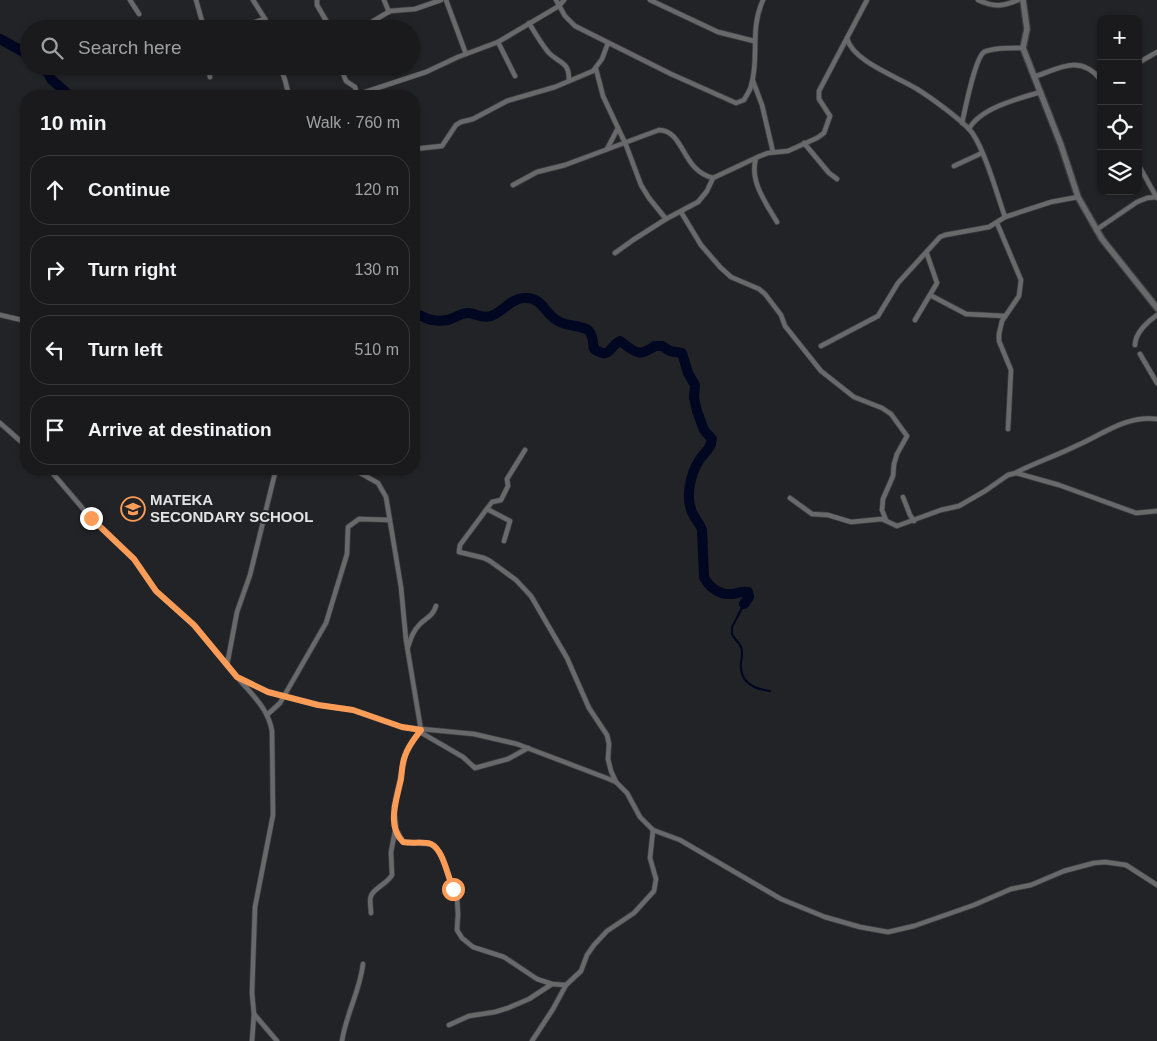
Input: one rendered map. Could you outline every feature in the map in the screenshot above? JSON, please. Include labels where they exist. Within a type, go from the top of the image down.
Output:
[{"type":"street","points":[[130,0],[139,14]]},
{"type":"street","points":[[196,0],[202,20]]},
{"type":"street","points":[[253,0],[265,19],[262,20]]},
{"type":"street","points":[[316,0],[326,20]]},
{"type":"street","points":[[384,0],[389,12]]},
{"type":"street","points":[[375,20],[389,12],[411,10],[441,0]]},
{"type":"street","points":[[446,0],[466,54]]},
{"type":"street","points":[[556,0],[565,16],[575,26],[671,74],[736,103],[744,100],[751,88],[754,70],[754,41],[757,15],[763,0]]},
{"type":"street","points":[[420,74],[498,42],[559,6],[564,0]]},
{"type":"street","points":[[650,0],[718,32],[754,41]]},
{"type":"street","points":[[615,253],[666,219],[700,200],[707,192],[713,178],[756,158],[773,152],[782,152],[824,134],[830,120],[830,114],[820,99],[819,91],[867,0]]},
{"type":"street","points":[[978,0],[991,6],[1001,7],[1018,0]]},
{"type":"street","points":[[1023,0],[1027,29],[1024,48],[1078,197],[1096,230],[1157,308]]},
{"type":"street","points":[[529,23],[549,53],[567,67],[569,80]]},
{"type":"street","points":[[847,38],[849,45],[862,58],[918,89],[962,123],[973,134],[982,153],[1005,217]]},
{"type":"street","points":[[498,42],[515,76]]},
{"type":"street","points":[[420,148],[442,146],[456,125],[473,119],[507,101],[535,94],[588,74],[596,69],[608,43]]},
{"type":"street","points":[[962,123],[973,77],[984,53],[999,49],[1024,48]]},
{"type":"street","points":[[1142,61],[1157,52]]},
{"type":"street","points":[[1034,77],[1069,64],[1087,67],[1097,76]]},
{"type":"street","points":[[596,69],[603,96],[641,185],[666,219]]},
{"type":"street","points":[[283,75],[288,90]]},
{"type":"street","points":[[344,75],[346,81],[355,90]]},
{"type":"street","points":[[370,90],[417,75]]},
{"type":"street","points":[[753,80],[762,105],[773,152]]},
{"type":"street","points":[[968,129],[972,122],[981,115],[1041,92]]},
{"type":"street","points":[[607,150],[618,128]]},
{"type":"street","points":[[513,184],[537,172],[565,165],[659,130],[666,130],[673,134],[688,161],[696,170],[713,178]]},
{"type":"street","points":[[804,143],[828,173],[837,179]]},
{"type":"street","points":[[954,166],[982,153]]},
{"type":"street","points":[[756,158],[754,166],[755,178],[777,222]]},
{"type":"street","points":[[1096,230],[1137,202],[1147,198],[1157,198],[1142,171]]},
{"type":"street","points":[[821,346],[878,316],[898,283],[945,235],[982,229],[1005,217],[1052,202],[1078,197]]},
{"type":"street","points":[[681,212],[701,245],[720,267],[731,277],[759,289],[765,294],[780,315],[785,326],[821,371],[854,397],[882,408],[891,414],[908,436],[897,454],[893,476],[883,499],[882,510],[886,520]]},
{"type":"street","points":[[996,223],[1021,280],[1019,296],[1002,321],[999,334],[999,340],[1011,370],[1008,430]]},
{"type":"street","points":[[915,320],[937,283],[926,254]]},
{"type":"street","points":[[930,295],[966,314],[1005,316]]},
{"type":"street","points":[[0,315],[20,320]]},
{"type":"street","points":[[1135,345],[1137,337],[1148,322],[1157,315]]},
{"type":"street","points":[[1140,354],[1157,383]]},
{"type":"street","points":[[790,498],[812,514],[828,515],[847,522],[882,518],[898,526],[940,510],[959,506],[985,491],[1008,474],[1016,473],[1080,445],[1111,427],[1138,420],[1157,419]]},
{"type":"street","points":[[0,423],[20,441]]},
{"type":"street","points":[[525,450],[507,479],[508,486],[501,500],[494,501],[487,509],[458,548],[459,552],[490,561],[516,580],[531,596],[567,658],[589,708],[608,738],[608,759],[616,782],[627,793],[644,823],[653,830],[680,840],[781,899],[825,918],[888,932],[914,926],[974,906],[1012,888],[1031,885],[1064,871],[1094,863],[1106,862],[1126,866],[1157,885]]},
{"type":"street","points":[[1016,473],[1059,485],[1136,513],[1157,511]]},
{"type":"street","points":[[54,475],[91,518],[134,559],[156,591],[194,625],[268,714],[272,731],[272,815],[255,907],[252,1041]]},
{"type":"street","points":[[227,665],[236,619],[250,575],[275,475]]},
{"type":"street","points":[[364,475],[378,483],[386,497],[401,586],[420,731],[405,756],[394,807],[396,827],[400,839],[403,842],[431,844],[441,854],[457,898],[457,930],[462,938],[473,946],[504,957],[529,975],[552,984],[566,985]]},
{"type":"street","points":[[903,497],[914,521]]},
{"type":"street","points":[[487,509],[510,521],[504,541]]},
{"type":"street","points":[[268,714],[279,704],[328,616],[347,554],[348,527],[359,519],[390,520]]},
{"type":"street","points":[[408,648],[414,632],[431,616],[436,606]]},
{"type":"street","points":[[237,677],[268,692],[318,705],[353,710],[402,727],[420,731],[474,734],[517,744],[616,782]]},
{"type":"street","points":[[420,731],[463,757],[475,768],[508,759],[528,748]]},
{"type":"street","points":[[371,913],[371,895],[376,889],[386,884],[392,875],[391,852],[396,827]]},
{"type":"street","points":[[532,1041],[553,1010],[566,985],[581,971],[589,953],[603,935],[634,913],[654,891],[656,879],[650,858],[653,830]]},
{"type":"street","points":[[342,1041],[344,1027],[362,976],[364,964]]},
{"type":"street","points":[[448,1025],[469,1016],[508,1008],[529,999],[552,984]]},
{"type":"street","points":[[254,1014],[277,1041]]},
{"type":"waterway","points":[[0,39],[20,50]]},
{"type":"waterway","points":[[49,75],[63,90]]},
{"type":"waterway","points":[[420,315],[427,319],[438,321],[466,313],[488,317],[515,300],[531,298],[540,303],[550,315],[560,322],[587,329],[593,339],[594,349],[600,352],[607,353],[620,341],[633,351],[640,353],[655,346],[662,346],[670,351],[682,353],[688,373],[695,385],[694,398],[697,411],[704,430],[712,439],[709,448],[693,472],[689,495],[691,510],[702,530],[704,577],[719,592],[727,594],[748,592],[749,597],[744,604]]},
{"type":"waterway","points":[[744,604],[732,627],[732,634],[742,649],[742,675],[753,686],[770,691]]},
{"type":"place","name":"MATEKA SECONDARY SCHOOL","points":[[133,509]]},
{"type":"route","points":[[91,518],[134,559],[161,597],[194,625],[237,677],[268,692],[318,705],[353,710],[408,729],[421,730],[405,756],[394,807],[396,827],[403,842],[431,844],[435,847],[441,854],[453,889]]}]
